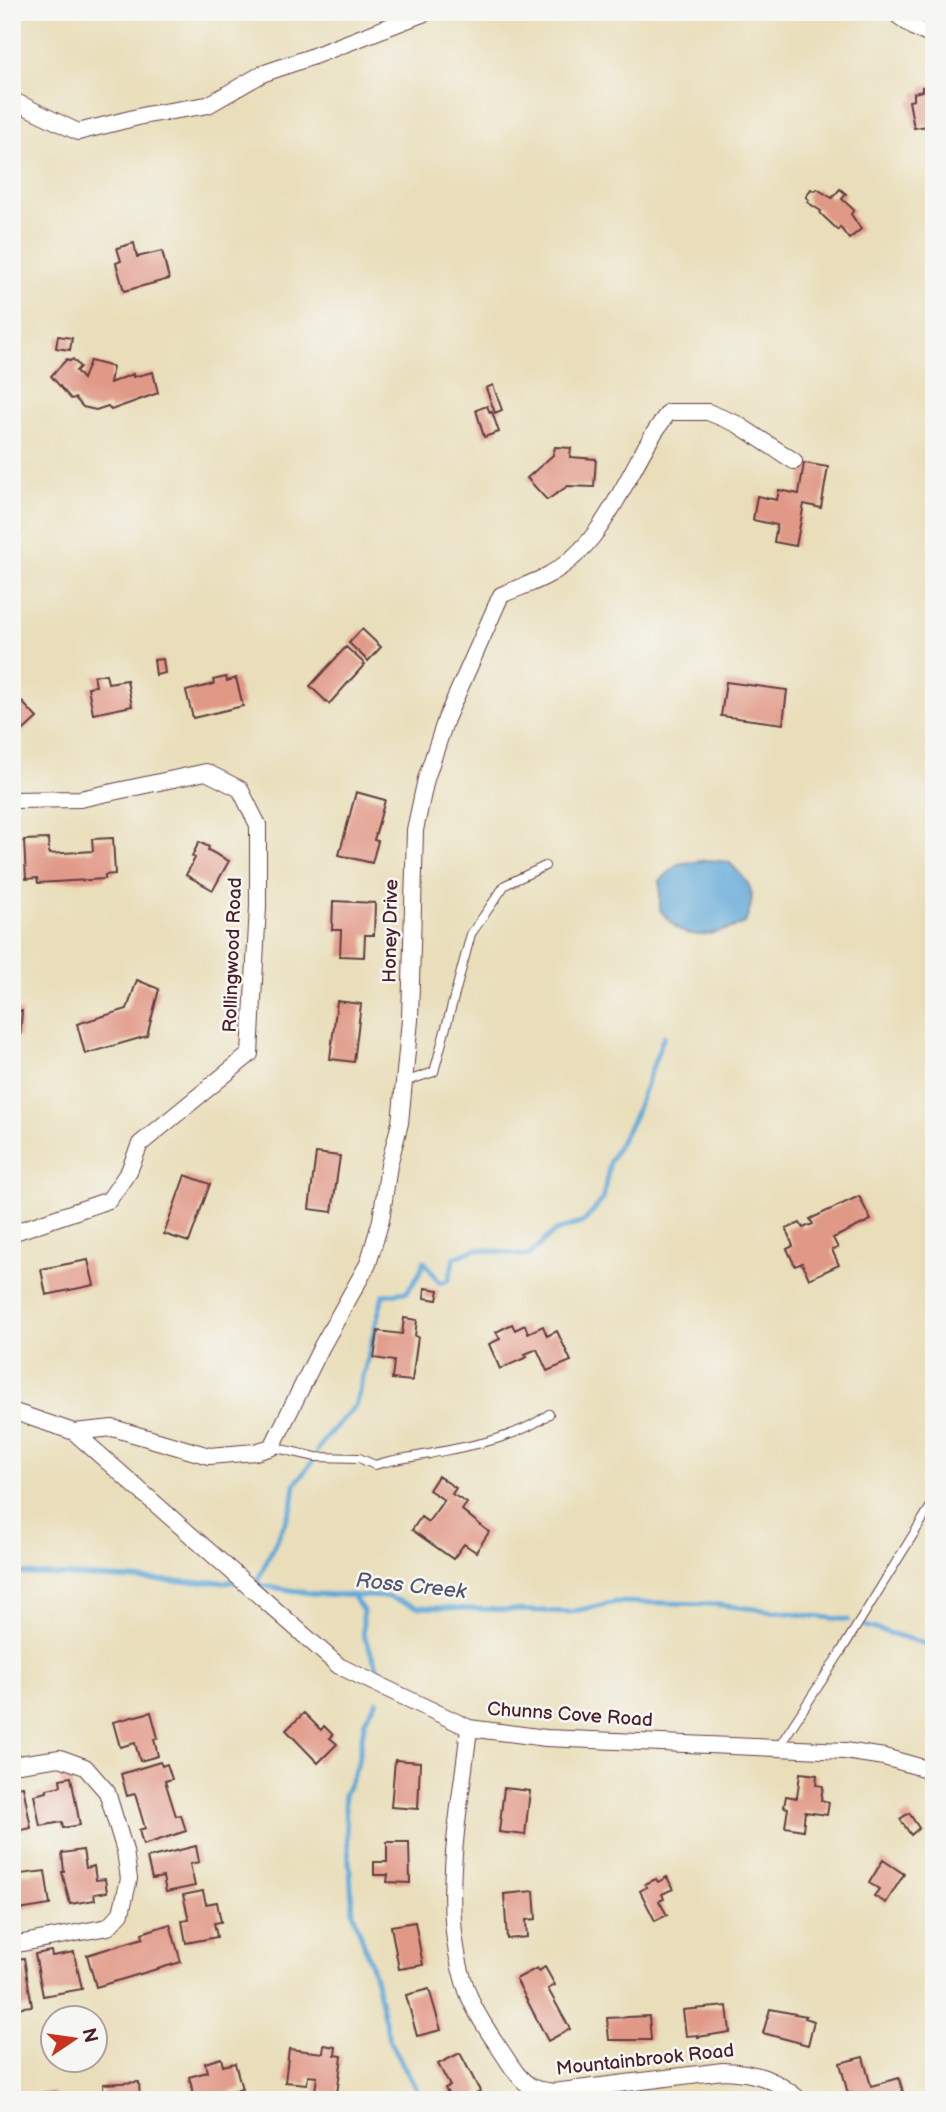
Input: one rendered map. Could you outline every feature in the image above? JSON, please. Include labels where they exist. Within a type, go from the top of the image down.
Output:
[{"type":"street","points":[[12,100],[78,132],[146,115],[208,105],[262,74],[427,12]]},
{"type":"street","points":[[892,12],[934,37]]},
{"type":"street","name":"Honey Drive","points":[[272,1447],[322,1346],[368,1264],[382,1220],[389,1165],[400,1123],[410,1020],[415,830],[426,779],[446,719],[501,595],[551,574],[584,548],[614,505],[656,428],[669,412],[708,412],[737,424],[794,461]]},
{"type":"street","name":"Rollingwood Road","points":[[12,800],[80,799],[206,772],[240,789],[258,825],[250,1054],[140,1144],[128,1171],[108,1200],[12,1233]]},
{"type":"street","name":"Chunns Cove Road","points":[[12,1411],[74,1432],[339,1666],[469,1728],[546,1738],[845,1751],[884,1757],[934,1771]]},
{"type":"street","points":[[74,1432],[113,1428],[209,1456],[272,1447]]},
{"type":"street","name":"Mountainbrook Road","points":[[469,1728],[451,1899],[457,1949],[472,2004],[529,2093],[723,2071],[746,2071],[785,2087],[800,2100]]},
{"type":"street","points":[[12,1765],[60,1758],[85,1767],[107,1792],[125,1851],[129,1879],[121,1913],[108,1927],[12,1945]]},
{"type":"lane","points":[[404,1082],[434,1072],[471,934],[505,885],[545,866]]},
{"type":"lane","points":[[272,1447],[316,1457],[359,1458],[375,1465],[498,1437],[540,1421],[549,1414]]},
{"type":"lane","points":[[778,1748],[934,1501]]},
{"type":"water","points":[[708,860],[729,862],[748,883],[751,903],[745,923],[730,929],[695,935],[674,926],[660,910],[660,881],[678,864]]},
{"type":"building","points":[[934,84],[934,125],[914,128],[909,101],[914,100],[914,93],[922,91],[922,87]]},
{"type":"building","points":[[811,189],[817,189],[832,198],[840,189],[846,194],[842,199],[854,210],[851,214],[861,229],[849,239],[840,227],[838,230],[821,211],[807,202],[809,200],[806,197]]},
{"type":"building","points":[[134,243],[137,257],[162,251],[169,279],[124,291],[116,263],[121,261],[117,248]]},
{"type":"building","points":[[58,336],[72,338],[70,350],[56,348]]},
{"type":"building","points":[[67,359],[73,359],[80,367],[76,371],[83,379],[90,361],[113,367],[110,383],[133,374],[133,377],[153,372],[158,393],[111,410],[108,406],[96,410],[83,407],[75,398],[71,399],[51,376]]},
{"type":"building","points":[[493,385],[502,410],[495,413],[486,388]]},
{"type":"building","points":[[487,406],[499,432],[484,437],[476,410]]},
{"type":"building","points":[[555,447],[571,448],[570,457],[596,459],[594,487],[568,486],[547,500],[527,478],[553,455]]},
{"type":"building","points":[[804,463],[828,467],[821,508],[804,504],[796,546],[774,542],[777,525],[753,520],[757,496],[777,500],[779,490],[799,494]]},
{"type":"building","points":[[362,629],[381,647],[368,661],[349,643]]},
{"type":"building","points":[[346,647],[365,664],[329,704],[310,686]]},
{"type":"building","points":[[163,659],[165,673],[156,675],[154,660]]},
{"type":"building","points":[[106,674],[108,683],[127,680],[132,706],[93,714],[88,687],[96,686],[94,676]]},
{"type":"building","points":[[226,677],[227,681],[236,678],[243,706],[193,718],[186,691],[214,684],[213,680]]},
{"type":"building","points":[[726,682],[787,690],[783,724],[721,716]]},
{"type":"building","points":[[12,691],[37,718],[15,738],[12,736]]},
{"type":"building","points":[[356,792],[385,800],[374,840],[378,841],[372,863],[339,855]]},
{"type":"building","points":[[113,838],[115,874],[105,875],[105,879],[38,883],[37,878],[26,879],[24,840],[48,839],[49,854],[93,851],[92,839]]},
{"type":"building","points":[[199,842],[229,861],[213,890],[186,875],[195,858],[192,856]]},
{"type":"building","points":[[333,901],[375,903],[374,935],[365,935],[364,957],[340,956],[341,930],[332,930]]},
{"type":"building","points":[[137,980],[159,989],[147,1036],[85,1054],[77,1024],[127,1009]]},
{"type":"building","points":[[337,1001],[361,1004],[354,1062],[330,1059]]},
{"type":"building","points":[[12,1010],[22,1011],[20,1037],[12,1036]]},
{"type":"building","points":[[316,1153],[340,1156],[332,1212],[309,1209]]},
{"type":"building","points":[[185,1175],[210,1184],[189,1242],[164,1234]]},
{"type":"building","points":[[859,1196],[871,1220],[833,1238],[838,1248],[832,1250],[839,1265],[809,1279],[802,1263],[795,1266],[787,1249],[793,1246],[786,1229],[800,1223],[803,1228],[813,1224],[810,1219]]},
{"type":"building","points":[[88,1260],[94,1285],[46,1295],[41,1269]]},
{"type":"building","points":[[425,1288],[439,1290],[437,1300],[424,1298]]},
{"type":"building","points":[[404,1318],[417,1320],[415,1336],[418,1337],[412,1381],[392,1379],[394,1361],[374,1358],[378,1331],[402,1334]]},
{"type":"building","points":[[512,1324],[515,1330],[525,1325],[528,1333],[543,1326],[547,1336],[557,1331],[571,1361],[547,1371],[537,1349],[525,1354],[527,1357],[500,1369],[489,1344],[500,1339],[496,1332]]},
{"type":"building","points":[[438,1476],[456,1488],[452,1494],[467,1503],[462,1510],[489,1532],[476,1552],[464,1544],[453,1559],[412,1530],[421,1517],[428,1522],[444,1500],[429,1490]]},
{"type":"building","points":[[151,1712],[158,1738],[154,1739],[158,1756],[140,1761],[135,1743],[120,1747],[113,1722]]},
{"type":"building","points":[[304,1713],[321,1730],[324,1726],[333,1735],[330,1738],[337,1744],[318,1763],[286,1730]]},
{"type":"building","points":[[395,1760],[420,1762],[418,1809],[391,1807]]},
{"type":"building","points":[[160,1762],[162,1766],[167,1764],[172,1779],[165,1781],[176,1816],[181,1815],[186,1831],[143,1845],[139,1830],[145,1828],[135,1794],[127,1796],[121,1774]]},
{"type":"building","points":[[800,1773],[817,1775],[816,1785],[823,1786],[821,1800],[829,1802],[827,1815],[805,1812],[803,1830],[785,1827],[788,1808],[784,1807],[786,1796],[797,1798]]},
{"type":"building","points":[[71,1777],[80,1825],[63,1828],[62,1822],[40,1826],[34,1795],[61,1786],[60,1779]]},
{"type":"building","points":[[23,1786],[31,1828],[12,1832],[12,1788]]},
{"type":"building","points":[[504,1788],[530,1791],[525,1835],[499,1832]]},
{"type":"building","points":[[909,1813],[919,1828],[911,1835],[900,1819]]},
{"type":"building","points":[[387,1842],[409,1842],[410,1883],[387,1882],[388,1875],[374,1875],[374,1862],[387,1862]]},
{"type":"building","points":[[196,1846],[199,1862],[190,1864],[195,1886],[166,1892],[163,1877],[152,1879],[147,1858]]},
{"type":"building","points":[[83,1850],[86,1868],[94,1866],[96,1880],[105,1879],[107,1892],[94,1894],[95,1900],[70,1904],[62,1872],[62,1853]]},
{"type":"building","points":[[883,1860],[904,1874],[886,1903],[874,1896],[879,1889],[869,1883]]},
{"type":"building","points":[[20,1866],[21,1874],[45,1871],[50,1905],[12,1911],[12,1867]]},
{"type":"building","points":[[667,1877],[673,1889],[662,1894],[664,1899],[659,1901],[667,1915],[655,1921],[640,1891],[647,1887],[645,1884]]},
{"type":"building","points":[[203,1891],[206,1904],[217,1902],[221,1922],[214,1923],[217,1937],[186,1943],[182,1921],[189,1920],[183,1895]]},
{"type":"building","points":[[534,1891],[536,1919],[526,1920],[527,1937],[507,1939],[504,1894]]},
{"type":"building","points":[[415,1922],[423,1965],[399,1969],[391,1926]]},
{"type":"building","points":[[170,1924],[181,1962],[96,1987],[87,1955],[143,1938],[142,1933]]},
{"type":"building","points":[[51,1951],[52,1956],[74,1952],[82,1989],[43,1996],[35,1954]]},
{"type":"building","points":[[24,1958],[32,2006],[16,2008],[15,2002],[12,2002],[12,1960]]},
{"type":"building","points":[[545,1967],[555,1985],[548,1989],[570,2029],[548,2041],[516,1979],[537,1968],[539,1971]]},
{"type":"building","points":[[429,1989],[441,2030],[417,2036],[406,1995]]},
{"type":"building","points":[[727,2006],[730,2032],[686,2036],[683,2010]]},
{"type":"building","points":[[770,2009],[806,2016],[805,2018],[814,2021],[808,2045],[763,2033]]},
{"type":"building","points":[[649,2016],[651,2040],[609,2040],[607,2018]]},
{"type":"building","points":[[324,2045],[336,2047],[335,2055],[342,2056],[337,2094],[315,2091],[317,2077],[308,2076],[307,2084],[285,2082],[289,2049],[323,2053]]},
{"type":"building","points":[[460,2053],[480,2091],[467,2100],[456,2100],[454,2095],[450,2097],[445,2088],[450,2086],[438,2064]]},
{"type":"building","points":[[863,2057],[871,2086],[899,2078],[903,2092],[875,2100],[853,2100],[851,2093],[848,2094],[840,2063]]},
{"type":"building","points":[[221,2058],[223,2066],[235,2063],[242,2089],[195,2100],[189,2077],[207,2072],[205,2063]]},
{"type":"building","points":[[139,2082],[140,2100],[104,2100],[103,2084]]},
{"type":"building","points":[[55,2092],[56,2100],[13,2100],[13,2095]]},
{"type":"waterway","points":[[317,1451],[325,1438],[356,1405],[383,1295],[407,1292],[424,1261],[440,1283],[449,1280],[454,1258],[476,1249],[528,1256],[555,1231],[584,1222],[603,1199],[610,1161],[634,1117],[664,1036]]},
{"type":"waterway","points":[[256,1584],[292,1507],[295,1484],[312,1462]]},
{"type":"waterway","name":"Ross Creek","points":[[12,1573],[236,1582]]},
{"type":"waterway","name":"Ross Creek","points":[[253,1584],[316,1594],[388,1597],[417,1607],[570,1612],[616,1602],[712,1604],[848,1620]]},
{"type":"waterway","points":[[352,1595],[363,1611],[363,1633],[379,1672]]},
{"type":"waterway","name":"Ross Creek","points":[[865,1626],[934,1646]]},
{"type":"waterway","points":[[377,1701],[365,1720],[357,1767],[344,1795],[353,1912],[375,1977],[389,2039],[422,2100]]}]
